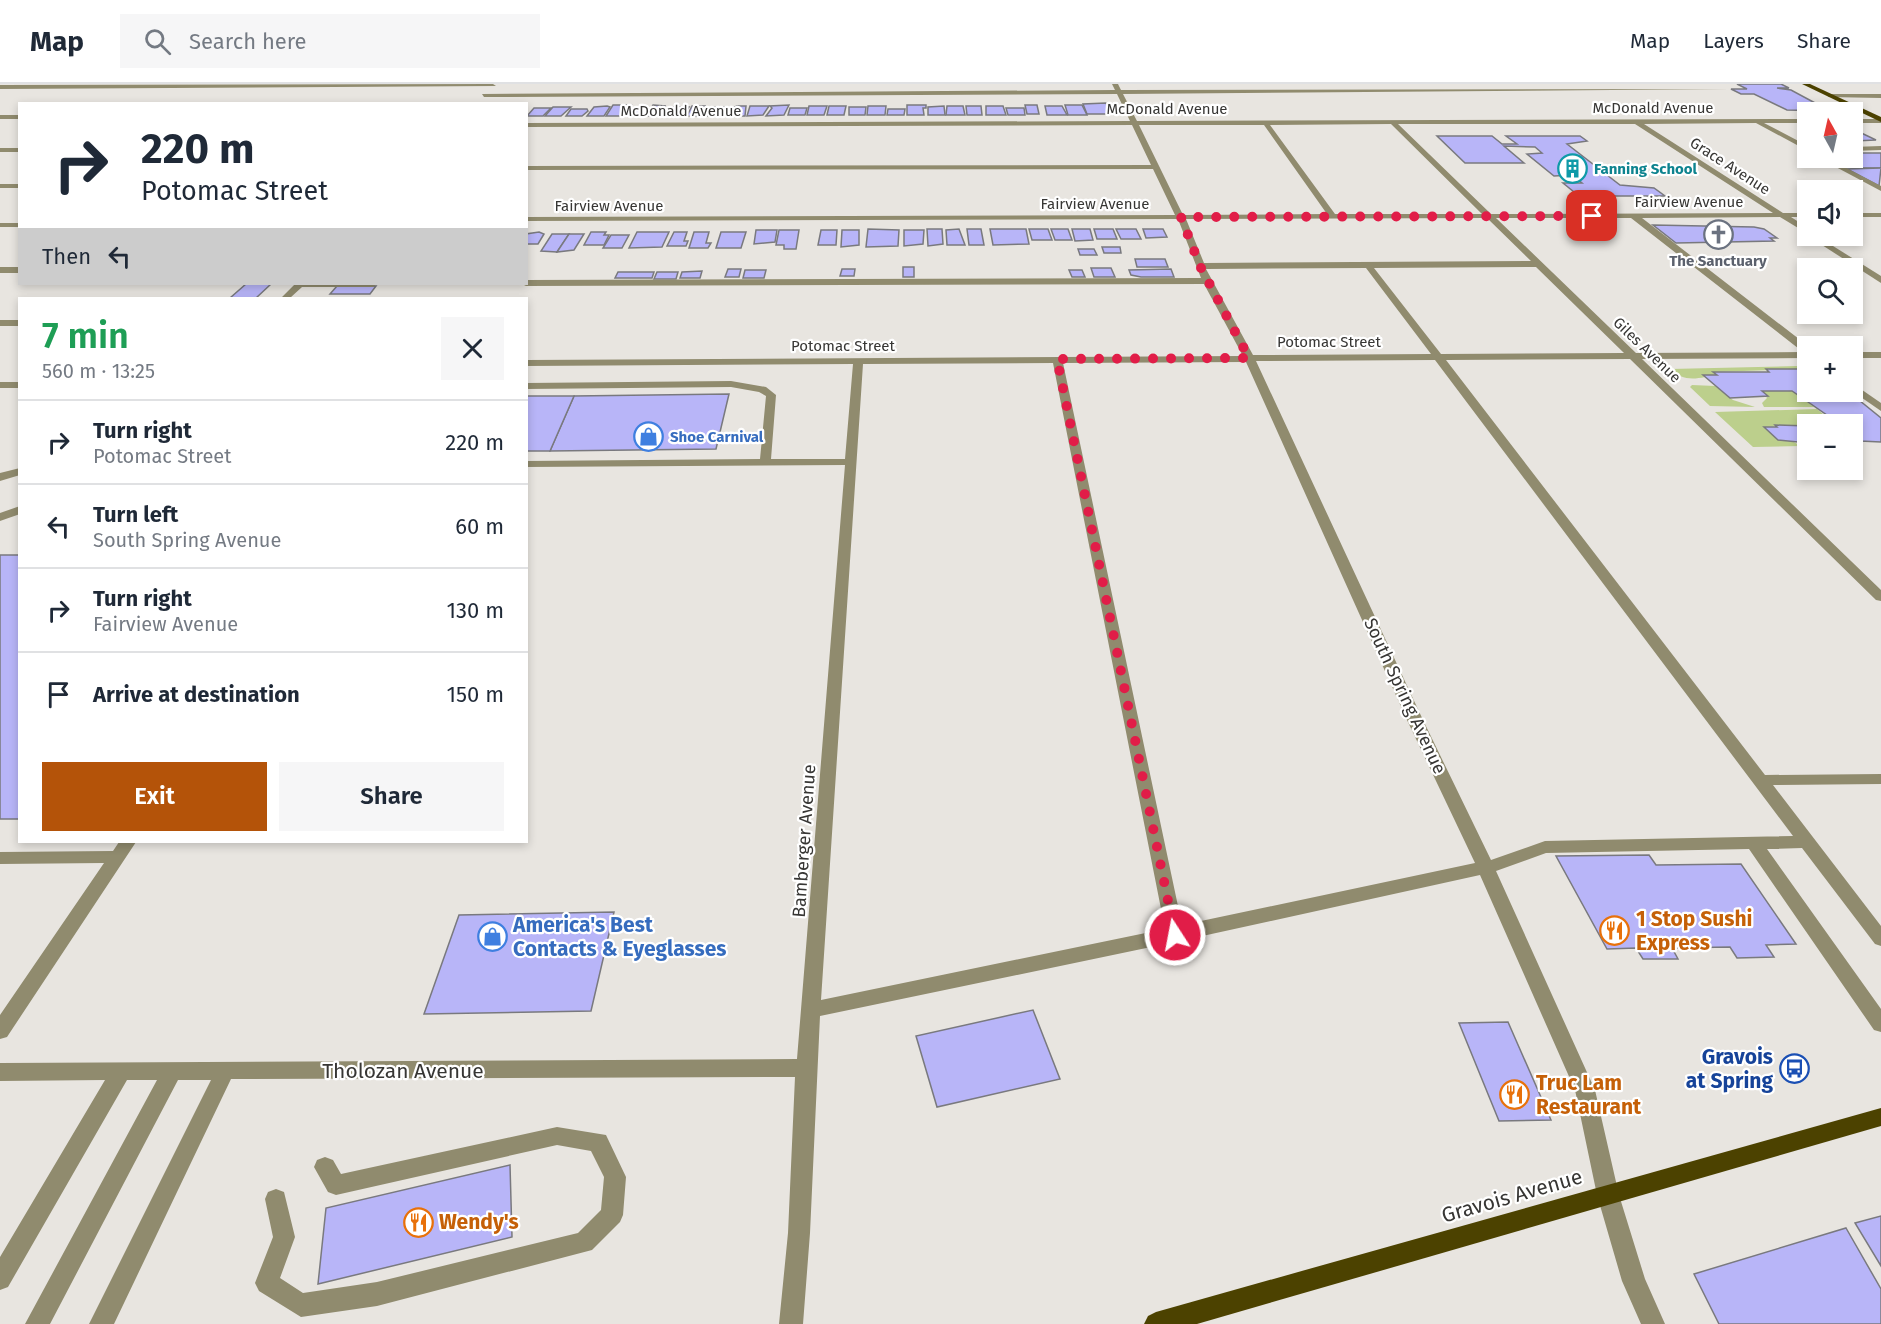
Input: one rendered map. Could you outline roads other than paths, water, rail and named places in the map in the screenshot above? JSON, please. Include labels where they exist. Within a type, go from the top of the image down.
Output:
[{"type":"main road","points":[[1805,84],[1881,120]]},
{"type":"main road","name":"Gravois Avenue","points":[[1156,1324],[1881,1117]]},
{"type":"street","points":[[0,87],[494,85]]},
{"type":"street","points":[[478,102],[494,85]]},
{"type":"street","points":[[484,95],[1117,88],[1727,89]]},
{"type":"street","name":"South Spring Avenue","points":[[1117,88],[1154,167],[1181,217],[1200,266],[1249,358],[1415,720],[1485,866],[1585,1090],[1608,1195],[1634,1281],[1653,1324]]},
{"type":"street","points":[[1881,88],[1875,89],[1881,95]]},
{"type":"street","points":[[1698,89],[1707,95]]},
{"type":"street","points":[[1830,96],[1881,95]]},
{"type":"street","points":[[0,117],[18,117]]},
{"type":"street","points":[[1863,121],[1881,120]]},
{"type":"street","points":[[1756,121],[1797,144]]},
{"type":"street","name":"McDonald Avenue","points":[[528,125],[1797,121]]},
{"type":"street","points":[[1265,122],[1333,217]]},
{"type":"street","name":"Grace Avenue","points":[[1637,122],[1797,225]]},
{"type":"street","name":"Giles Avenue","points":[[1393,123],[1881,597]]},
{"type":"street","points":[[1863,148],[1881,148]]},
{"type":"street","points":[[0,150],[18,150]]},
{"type":"street","points":[[528,168],[1154,167]]},
{"type":"street","points":[[1842,168],[1881,189]]},
{"type":"street","points":[[0,186],[18,186]]},
{"type":"street","name":"Fairview Avenue","points":[[528,219],[1797,215]]},
{"type":"street","points":[[1863,215],[1881,215]]},
{"type":"street","points":[[1634,216],[1797,344]]},
{"type":"street","points":[[0,225],[18,225]]},
{"type":"street","points":[[1828,246],[1881,280]]},
{"type":"street","points":[[1200,266],[1536,264]]},
{"type":"street","points":[[1368,265],[1441,357],[1881,939]]},
{"type":"street","points":[[0,270],[18,270]]},
{"type":"street","points":[[528,283],[1207,280]]},
{"type":"street","points":[[286,297],[298,285]]},
{"type":"street","points":[[0,323],[18,323]]},
{"type":"street","name":"Potomac Street","points":[[528,363],[1797,353]]},
{"type":"street","points":[[1863,355],[1881,355]]},
{"type":"street","points":[[1057,359],[1175,935]]},
{"type":"street","name":"Bamberger Avenue","points":[[791,1324],[799,1233],[807,1068],[858,361]]},
{"type":"street","points":[[528,386],[731,384],[762,389],[771,395],[765,462]]},
{"type":"street","points":[[0,385],[18,385]]},
{"type":"street","points":[[1863,394],[1881,408]]},
{"type":"street","points":[[528,464],[851,462]]},
{"type":"street","points":[[0,476],[18,472]]},
{"type":"street","points":[[0,517],[18,511]]},
{"type":"street","points":[[1761,780],[1881,778]]},
{"type":"street","points":[[812,1010],[1175,935],[1503,863],[1545,847],[1808,842]]},
{"type":"street","points":[[0,1031],[127,843]]},
{"type":"street","points":[[1754,843],[1881,1024]]},
{"type":"street","points":[[0,858],[117,857]]},
{"type":"street","name":"Tholozan Avenue","points":[[0,1072],[807,1068]]},
{"type":"street","points":[[101,1324],[225,1071]]},
{"type":"street","points":[[0,1279],[121,1072]]},
{"type":"street","points":[[37,1324],[172,1072]]},
{"type":"street","points":[[276,1199],[284,1237],[267,1284],[301,1305],[377,1294],[585,1242],[612,1215],[615,1177],[598,1142],[557,1136],[336,1185],[325,1167]]},
{"type":"place","name":"Fanning School","points":[[1573,169]]},
{"type":"place","name":"The Sanctuary","points":[[1718,234]]},
{"type":"place","name":"Shoe Carnival","points":[[649,437]]},
{"type":"place","name":"1 Stop Sushi Express","points":[[1615,931]]},
{"type":"place","name":"America's Best Contacts & Eyeglasses","points":[[492,937]]},
{"type":"place","name":"Gravois at Spring","points":[[1794,1069]]},
{"type":"place","name":"Truc Lam Restaurant","points":[[1515,1095]]},
{"type":"place","name":"Wendy's","points":[[418,1222]]}]
